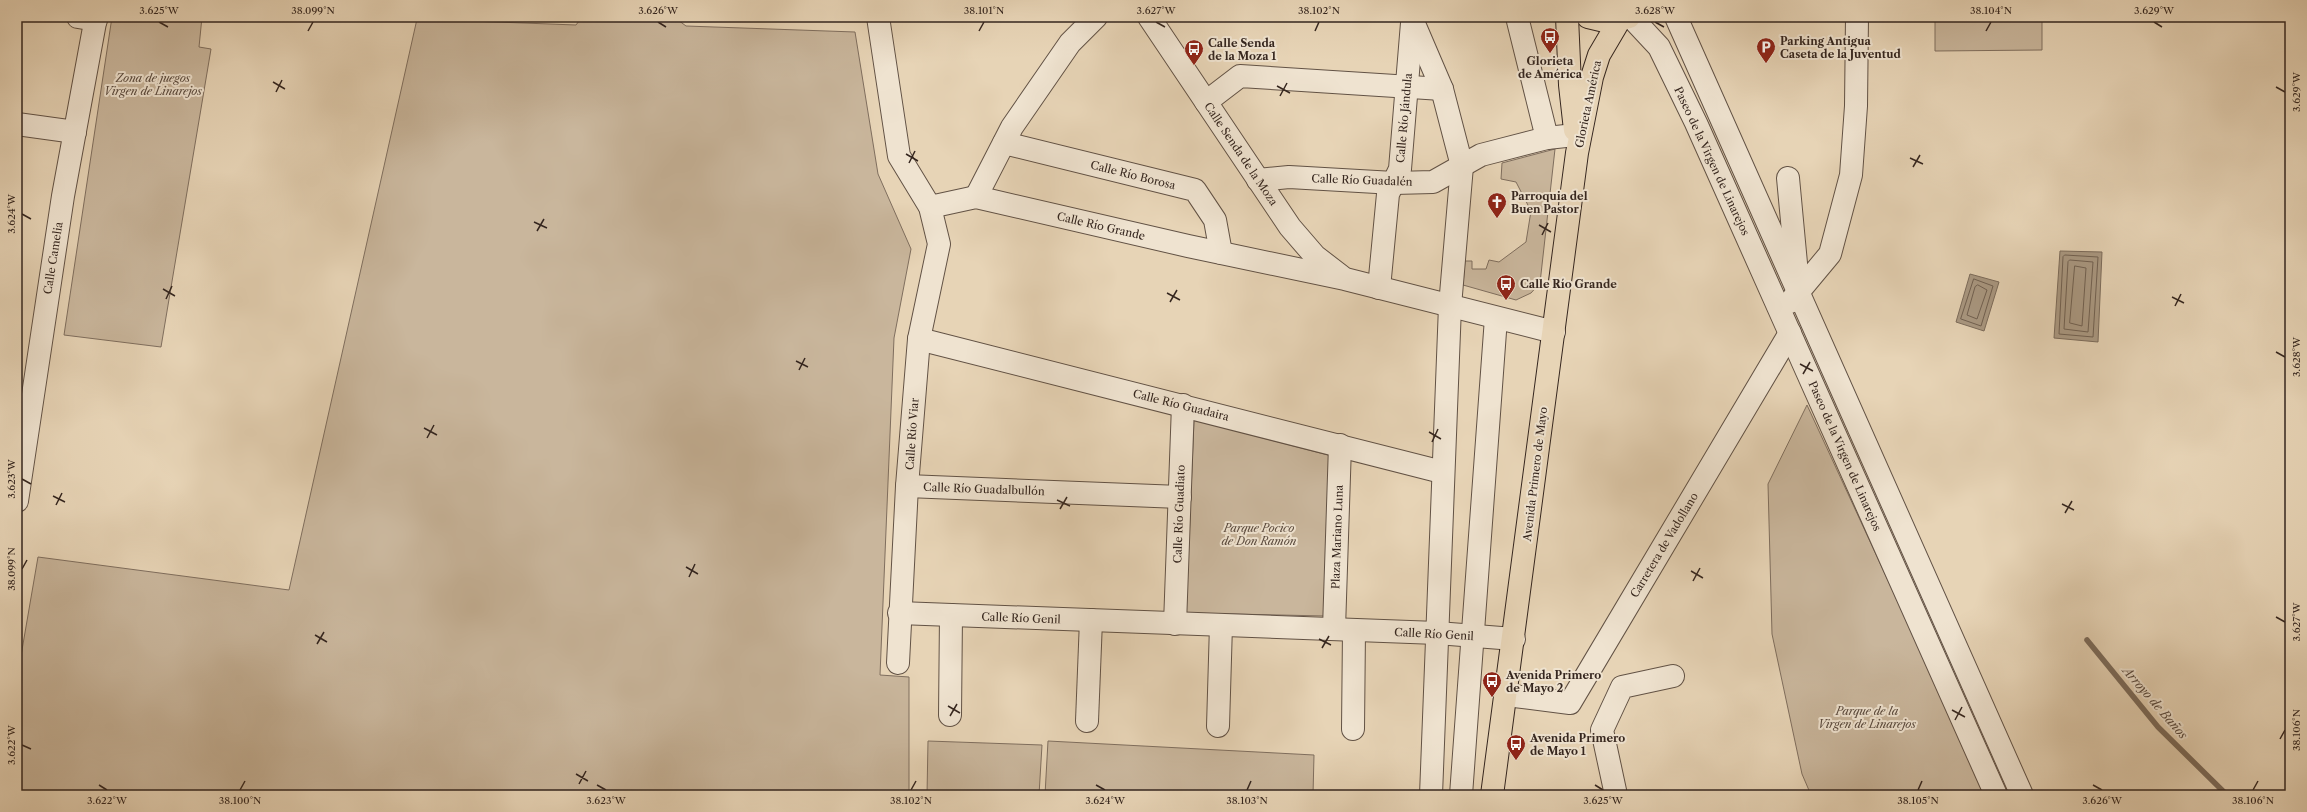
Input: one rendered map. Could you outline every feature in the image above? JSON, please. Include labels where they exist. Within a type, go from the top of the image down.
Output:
[{"type":"main road","name":"Glorieta América","points":[[1568,17],[1570,85],[1576,144]]},
{"type":"main road","points":[[1588,17],[1598,21],[1626,18]]},
{"type":"main road","name":"Glorieta América","points":[[1576,144],[1592,77],[1599,55],[1626,18]]},
{"type":"main road","name":"Avenida Primero de Mayo","points":[[1492,795],[1554,332],[1576,144]]},
{"type":"street","name":"Calle Río Viar","points":[[878,17],[899,156],[930,207],[939,244],[919,339],[899,613],[898,663]]},
{"type":"street","points":[[976,197],[1012,126],[1070,43],[1096,17]]},
{"type":"street","name":"Calle Senda de la Moza","points":[[1149,17],[1290,227],[1314,256],[1345,279]]},
{"type":"street","points":[[1516,17],[1547,138]]},
{"type":"street","points":[[1676,17],[2022,795]]},
{"type":"street","points":[[1781,312],[1830,254],[1851,175],[1856,106],[1857,17]]},
{"type":"street","name":"Calle Camelia","points":[[17,501],[62,196],[75,132],[90,18]]},
{"type":"street","points":[[1412,18],[1442,89],[1462,166],[1450,306],[1442,472],[1431,795]]},
{"type":"street","name":"Calle Río Jándula","points":[[1379,288],[1388,194],[1400,169],[1412,18]]},
{"type":"street","name":"Paseo de la Virgen de Linarejos","points":[[1626,18],[1659,47],[1781,312],[1996,795]]},
{"type":"street","points":[[1206,102],[1240,76],[1442,89]]},
{"type":"street","points":[[17,124],[75,132]]},
{"type":"street","name":"Calle Río Guadalén","points":[[1258,180],[1289,177],[1394,183],[1433,182],[1481,155],[1547,138],[1576,144]]},
{"type":"street","name":"Calle Río Borosa","points":[[1004,143],[1195,190],[1215,220],[1221,253]]},
{"type":"street","points":[[1788,178],[1798,292]]},
{"type":"street","name":"Calle Río Grande","points":[[930,207],[976,197],[1221,253],[1345,279],[1554,332]]},
{"type":"street","points":[[1273,264],[1287,250],[1290,227]]},
{"type":"street","points":[[1461,795],[1496,318]]},
{"type":"street","name":"Carretera de Vadollano","points":[[1506,695],[1570,703],[1790,333]]},
{"type":"street","name":"Calle Río Guadaira","points":[[919,339],[1442,472]]},
{"type":"street","name":"Calle Río Guadiato","points":[[1175,624],[1183,405]]},
{"type":"street","name":"Plaza Mariano Luna","points":[[1340,445],[1344,630]]},
{"type":"street","name":"Calle Río Guadalbullón","points":[[908,486],[1180,497]]},
{"type":"street","name":"Calle Río Genil","points":[[899,613],[1436,633],[1514,639]]},
{"type":"street","points":[[950,715],[951,615]]},
{"type":"street","points":[[1088,721],[1091,620]]},
{"type":"street","points":[[1218,726],[1220,625]]},
{"type":"street","points":[[1344,630],[1353,729]]},
{"type":"street","points":[[1616,795],[1602,730],[1622,687],[1673,676]]},
{"type":"green space","name":"Zona de juegos Virgen de Linarejos","points":[[112,17],[202,17],[199,47],[211,49],[161,347],[64,335]]},
{"type":"green space","points":[[582,17],[674,17],[686,26],[855,32],[878,174],[911,249],[894,338],[880,675],[909,677],[909,795],[17,795],[17,679],[38,557],[289,590],[417,19],[576,25]]},
{"type":"green space","points":[[1935,17],[2042,17],[2042,50],[1935,51]]},
{"type":"green space","points":[[1555,149],[1540,283],[1531,293],[1516,300],[1463,285],[1465,261],[1472,261],[1472,269],[1486,269],[1489,260],[1499,262],[1526,242],[1531,211],[1516,182],[1501,179],[1502,163]]},
{"type":"green space","name":"Parque de la Virgen de Linarejos","points":[[1807,405],[1987,795],[1811,795],[1802,774],[1772,634],[1768,484]]},
{"type":"green space","name":"Parque Pocico de Don Ramón","points":[[1194,420],[1332,456],[1326,616],[1186,613]]},
{"type":"green space","points":[[928,741],[1042,745],[1039,795],[927,795]]},
{"type":"green space","points":[[1048,741],[1314,755],[1313,795],[1045,795]]},
{"type":"water","points":[[2060,251],[2102,252],[2098,342],[2054,338]]},
{"type":"water","points":[[1970,274],[1999,282],[1984,331],[1956,322]]},
{"type":"waterway","name":"Arroyo de Baños","points":[[2087,640],[2158,727],[2227,795]]},
{"type":"place","name":"Glorieta de América","points":[[1550,54]]},
{"type":"place","name":"Parking Antigua Caseta de la Juventud","points":[[1766,64]]},
{"type":"place","name":"Calle Senda de la Moza 1","points":[[1194,66]]},
{"type":"place","name":"Parroquia del Buen Pastor","points":[[1497,219]]},
{"type":"place","name":"Calle Río Grande","points":[[1506,301]]},
{"type":"place","name":"Avenida Primero de Mayo 2","points":[[1492,698]]},
{"type":"place","name":"Avenida Primero de Mayo 1","points":[[1516,761]]}]
